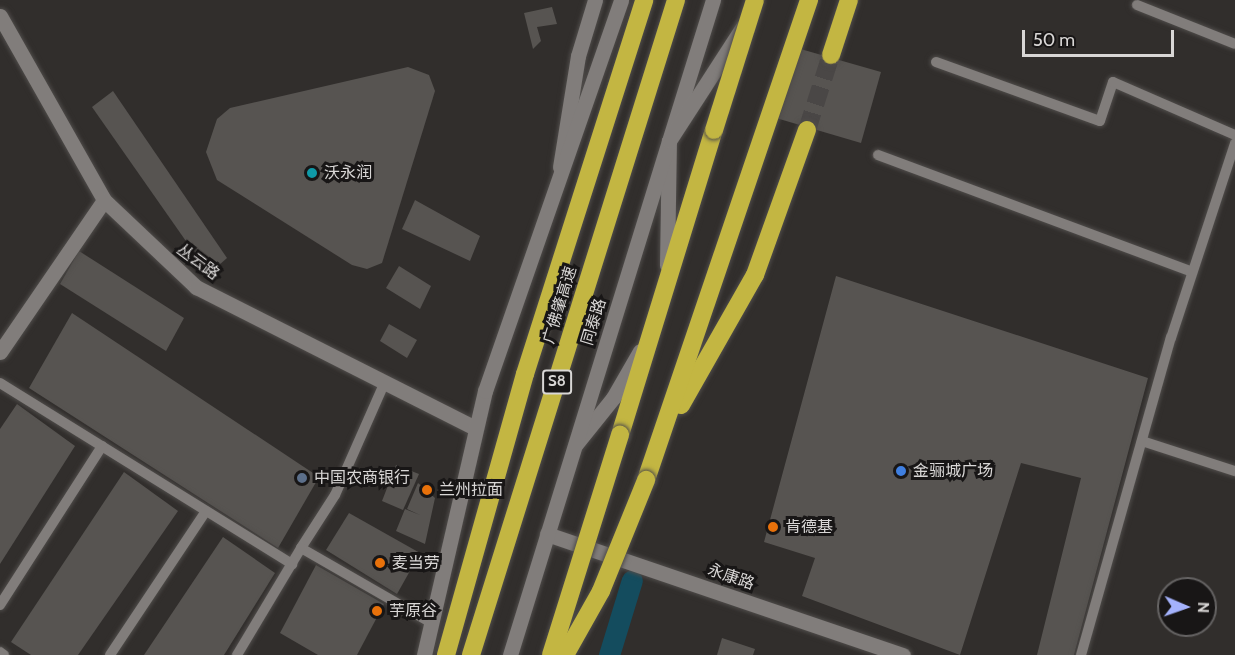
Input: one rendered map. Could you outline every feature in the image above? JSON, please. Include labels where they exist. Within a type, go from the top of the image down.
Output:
[{"type":"highway","points":[[446,655],[525,374],[644,0]]},
{"type":"highway","name":"广佛肇高速","points":[[471,655],[676,0]]},
{"type":"highway","points":[[551,655],[755,0]]},
{"type":"highway","points":[[646,480],[809,0]]},
{"type":"highway","points":[[831,55],[849,0]]},
{"type":"highway","points":[[565,655],[601,591],[646,480],[677,412],[755,274],[807,130]]},
{"type":"street","points":[[558,189],[563,129],[595,0]]},
{"type":"street","points":[[424,655],[433,624],[475,428],[621,0]]},
{"type":"street","name":"同泰路","points":[[510,655],[713,0]]},
{"type":"street","points":[[574,447],[613,398],[654,319],[670,239],[669,141],[759,0]]},
{"type":"street","name":"丛云路","points":[[0,16],[104,200],[196,287],[475,428]]},
{"type":"street","points":[[0,352],[104,200]]},
{"type":"street","name":"永康路","points":[[547,534],[903,655]]},
{"type":"lane","points":[[1137,5],[1235,44]]},
{"type":"lane","points":[[936,62],[1100,121],[1113,82],[1235,135]]},
{"type":"lane","points":[[1081,655],[1192,273],[1235,143]]},
{"type":"lane","points":[[878,155],[1192,273]]},
{"type":"lane","points":[[0,383],[292,564]]},
{"type":"lane","points":[[237,655],[335,495],[384,384]]},
{"type":"lane","points":[[1142,441],[1235,471]]},
{"type":"lane","points":[[0,605],[102,446]]},
{"type":"lane","points":[[110,655],[206,511]]},
{"type":"lane","points":[[301,548],[433,624]]},
{"type":"lane","points":[[0,652],[4,655]]},
{"type":"building","points":[[552,7],[557,24],[537,27],[541,41],[533,49],[524,13]]},
{"type":"building","points":[[797,48],[881,72],[861,143],[776,118]]},
{"type":"building","name":"沃永润","points":[[408,67],[429,75],[435,91],[382,263],[367,269],[352,265],[217,180],[206,152],[217,119],[230,108]]},
{"type":"building","points":[[113,91],[227,258],[209,274],[92,107]]},
{"type":"building","points":[[415,200],[480,236],[470,261],[402,229]]},
{"type":"building","points":[[79,251],[184,318],[166,351],[60,284]]},
{"type":"building","points":[[399,266],[431,286],[420,309],[386,288]]},
{"type":"building","name":"金骊城广场","points":[[836,276],[1148,378],[1074,655],[1037,655],[1081,478],[1021,463],[960,655],[802,596],[815,558],[764,542]]},
{"type":"building","points":[[72,313],[319,477],[278,548],[29,388]]},
{"type":"building","points":[[389,324],[417,340],[407,358],[380,341]]},
{"type":"building","points":[[17,404],[75,446],[0,564],[0,429]]},
{"type":"building","points":[[396,465],[419,474],[403,510],[382,501]]},
{"type":"building","points":[[124,472],[178,511],[78,655],[31,655],[11,642]]},
{"type":"building","points":[[418,483],[435,498],[425,544],[396,531],[405,509],[420,515],[407,509]]},
{"type":"building","name":"麦当劳","points":[[349,513],[420,553],[397,594],[326,550]]},
{"type":"building","points":[[223,537],[275,573],[224,655],[144,655]]},
{"type":"building","points":[[316,565],[384,604],[357,655],[318,655],[280,633]]},
{"type":"building","points":[[722,638],[755,649],[753,655],[717,655]]},
{"type":"waterway","points":[[609,655],[632,580]]},
{"type":"tunnel","points":[[807,130],[831,55]]},
{"type":"place","name":"沃永润","points":[[312,173]]},
{"type":"place","name":"金骊城广场","points":[[901,471]]},
{"type":"place","name":"中国农商银行","points":[[302,478]]},
{"type":"place","name":"兰州拉面","points":[[427,490]]},
{"type":"place","name":"肯德基","points":[[773,527]]},
{"type":"place","name":"麦当劳","points":[[380,563]]},
{"type":"place","name":"芋原谷","points":[[377,611]]}]
